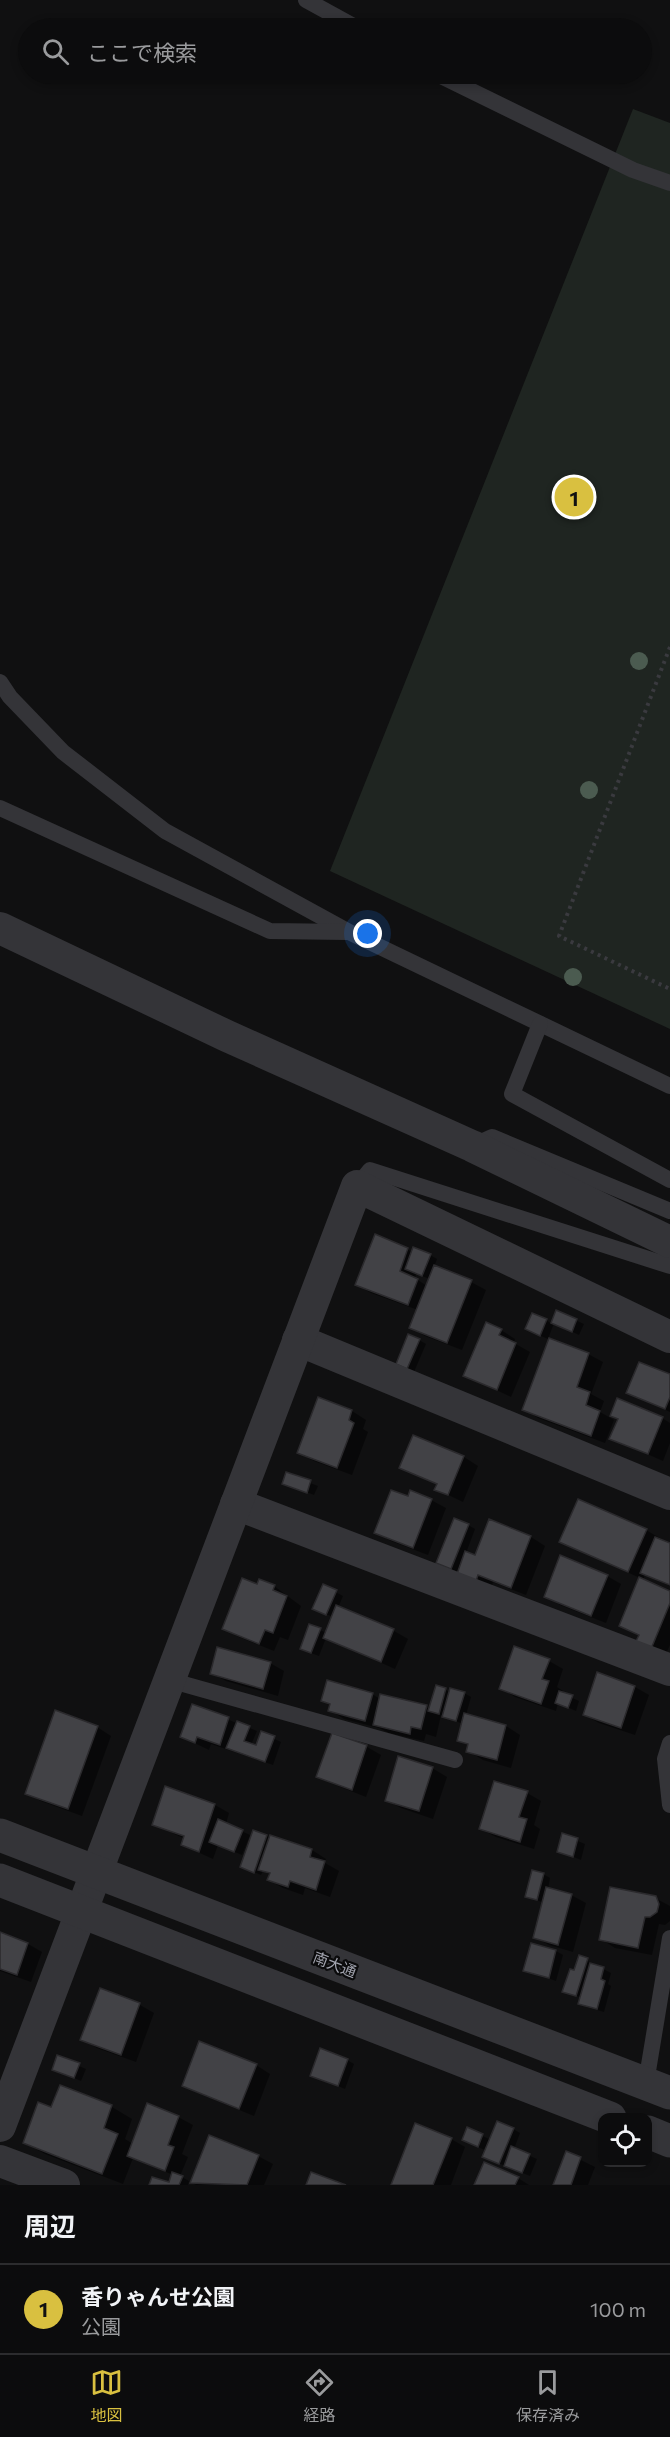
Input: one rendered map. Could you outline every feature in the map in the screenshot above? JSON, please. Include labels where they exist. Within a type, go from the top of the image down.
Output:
[{"type":"street","points":[[0,928],[227,1036],[472,1146],[670,1242]]},
{"type":"street","points":[[0,2126],[357,1186],[670,1337]]},
{"type":"street","points":[[298,1340],[670,1494]]},
{"type":"street","points":[[236,1504],[670,1670]]},
{"type":"street","name":"南大通","points":[[0,1834],[658,2088]]},
{"type":"street","points":[[0,1880],[598,2114]]},
{"type":"street","points":[[652,2134],[670,2141]]},
{"type":"street","points":[[0,2161],[64,2185]]},
{"type":"lane","points":[[306,0],[339,18]]},
{"type":"lane","points":[[457,84],[633,170],[670,183]]},
{"type":"lane","points":[[0,682],[10,697],[63,752],[165,831],[351,933],[670,1086]]},
{"type":"lane","points":[[0,808],[270,931],[351,933]]},
{"type":"lane","points":[[540,1024],[512,1094],[670,1180]]},
{"type":"lane","points":[[472,1146],[492,1137],[670,1210]]},
{"type":"lane","points":[[357,1186],[370,1170],[670,1266]]},
{"type":"lane","points":[[169,1680],[455,1760]]},
{"type":"lane","points":[[670,1743],[665,1760],[670,1805]]},
{"type":"lane","points":[[658,2088],[670,1938]]},
{"type":"path","points":[[670,647],[559,936],[670,989]]},
{"type":"shaded area","points":[[633,109],[670,123],[670,1029],[330,871]]},
{"type":"building","points":[[375,1234],[408,1248],[400,1271],[418,1279],[408,1305],[355,1285]]},
{"type":"building","points":[[413,1247],[431,1254],[422,1276],[405,1269]]},
{"type":"building","points":[[434,1265],[472,1280],[447,1343],[409,1328]]},
{"type":"building","points":[[556,1310],[577,1319],[572,1332],[551,1323]]},
{"type":"building","points":[[532,1313],[547,1319],[540,1336],[525,1329]]},
{"type":"building","points":[[486,1322],[502,1329],[499,1335],[516,1343],[497,1390],[463,1376]]},
{"type":"building","points":[[408,1334],[420,1339],[407,1369],[396,1364]]},
{"type":"building","points":[[549,1338],[589,1353],[577,1387],[590,1392],[586,1405],[600,1411],[591,1436],[522,1410]]},
{"type":"building","points":[[639,1362],[670,1374],[670,1397],[665,1409],[626,1393]]},
{"type":"building","points":[[318,1397],[352,1410],[349,1420],[354,1423],[337,1468],[297,1453]]},
{"type":"building","points":[[617,1398],[663,1417],[648,1454],[609,1439],[618,1419],[610,1416]]},
{"type":"building","points":[[413,1435],[464,1456],[448,1495],[434,1490],[437,1484],[399,1468]]},
{"type":"building","points":[[286,1472],[311,1480],[307,1493],[282,1484]]},
{"type":"building","points":[[391,1490],[408,1496],[410,1490],[432,1499],[413,1548],[374,1533]]},
{"type":"building","points":[[578,1499],[647,1529],[628,1572],[559,1542]]},
{"type":"building","points":[[454,1518],[469,1524],[451,1569],[436,1563]]},
{"type":"building","points":[[489,1519],[531,1536],[511,1588],[478,1575],[476,1581],[457,1574],[465,1551],[475,1555]]},
{"type":"building","points":[[655,1537],[670,1543],[670,1585],[640,1573]]},
{"type":"building","points":[[560,1555],[608,1575],[591,1616],[544,1597]]},
{"type":"building","points":[[639,1577],[670,1591],[670,1603],[651,1649],[635,1643],[639,1635],[619,1626]]},
{"type":"building","points":[[242,1578],[257,1584],[259,1579],[275,1585],[273,1590],[287,1596],[273,1633],[265,1630],[259,1644],[222,1629]]},
{"type":"building","points":[[323,1584],[337,1590],[326,1615],[312,1609]]},
{"type":"building","points":[[336,1605],[394,1629],[381,1662],[323,1638]]},
{"type":"building","points":[[309,1624],[321,1628],[311,1653],[300,1649]]},
{"type":"building","points":[[514,1646],[550,1659],[542,1679],[549,1681],[541,1704],[499,1689]]},
{"type":"building","points":[[217,1647],[271,1662],[263,1689],[210,1674]]},
{"type":"building","points":[[597,1672],[635,1686],[621,1728],[583,1715]]},
{"type":"building","points":[[327,1680],[373,1693],[365,1721],[328,1711],[330,1704],[321,1701]]},
{"type":"building","points":[[436,1685],[446,1688],[439,1714],[428,1711]]},
{"type":"building","points":[[450,1688],[465,1692],[456,1721],[442,1717]]},
{"type":"building","points":[[559,1691],[573,1695],[568,1708],[555,1703]]},
{"type":"building","points":[[380,1694],[427,1705],[421,1729],[411,1727],[410,1734],[373,1725]]},
{"type":"building","points":[[192,1704],[229,1717],[220,1745],[197,1737],[195,1743],[180,1737]]},
{"type":"building","points":[[55,1710],[98,1726],[68,1809],[25,1794]]},
{"type":"building","points":[[464,1713],[506,1725],[497,1760],[466,1752],[468,1744],[457,1741]]},
{"type":"building","points":[[237,1721],[250,1726],[244,1741],[256,1745],[261,1731],[275,1736],[265,1762],[226,1748]]},
{"type":"building","points":[[332,1733],[367,1745],[352,1790],[316,1777]]},
{"type":"building","points":[[398,1756],[433,1767],[419,1811],[385,1801]]},
{"type":"building","points":[[494,1781],[528,1791],[519,1817],[527,1819],[520,1842],[479,1829]]},
{"type":"building","points":[[165,1786],[215,1804],[199,1852],[181,1845],[184,1836],[152,1825]]},
{"type":"building","points":[[218,1819],[243,1830],[234,1852],[209,1842]]},
{"type":"building","points":[[253,1830],[267,1835],[254,1873],[240,1867]]},
{"type":"building","points":[[562,1833],[578,1838],[573,1857],[557,1852]]},
{"type":"building","points":[[270,1835],[312,1849],[310,1857],[325,1861],[316,1890],[290,1881],[288,1887],[267,1880],[270,1873],[258,1870]]},
{"type":"building","points":[[532,1870],[544,1873],[537,1900],[525,1897]]},
{"type":"building","points":[[546,1887],[572,1894],[558,1945],[533,1938]]},
{"type":"building","points":[[610,1887],[656,1896],[659,1904],[657,1912],[650,1917],[645,1917],[638,1948],[599,1940]]},
{"type":"building","points":[[0,1932],[28,1943],[17,1975],[0,1969]]},
{"type":"building","points":[[531,1943],[556,1950],[549,1978],[523,1971]]},
{"type":"building","points":[[579,1955],[588,1958],[576,1996],[562,1992],[570,1969],[574,1970]]},
{"type":"building","points":[[590,1963],[604,1967],[601,1979],[605,1981],[597,2009],[578,2004]]},
{"type":"building","points":[[100,1988],[140,2003],[121,2055],[80,2040]]},
{"type":"building","points":[[199,2041],[257,2064],[239,2109],[182,2086]]},
{"type":"building","points":[[320,2048],[348,2059],[338,2086],[310,2076]]},
{"type":"building","points":[[57,2055],[80,2063],[74,2078],[52,2070]]},
{"type":"building","points":[[60,2085],[112,2105],[104,2128],[118,2134],[102,2174],[23,2143],[38,2102],[51,2107]]},
{"type":"building","points":[[147,2103],[179,2116],[168,2145],[174,2147],[165,2171],[127,2156]]},
{"type":"building","points":[[497,2121],[514,2128],[499,2164],[482,2157]]},
{"type":"building","points":[[415,2123],[452,2138],[433,2185],[391,2185]]},
{"type":"building","points":[[467,2127],[483,2134],[478,2147],[462,2140]]},
{"type":"building","points":[[209,2135],[259,2155],[247,2185],[190,2183]]},
{"type":"building","points":[[511,2146],[530,2154],[522,2173],[504,2166]]},
{"type":"building","points":[[566,2151],[581,2157],[571,2185],[553,2185]]},
{"type":"building","points":[[484,2162],[519,2177],[515,2185],[474,2185]]},
{"type":"building","points":[[172,2172],[183,2176],[179,2185],[149,2185],[152,2177],[169,2182]]},
{"type":"building","points":[[311,2172],[346,2185],[306,2185]]},
{"type":"place","name":"香りゃんせ公園","points":[[574,497]]}]
